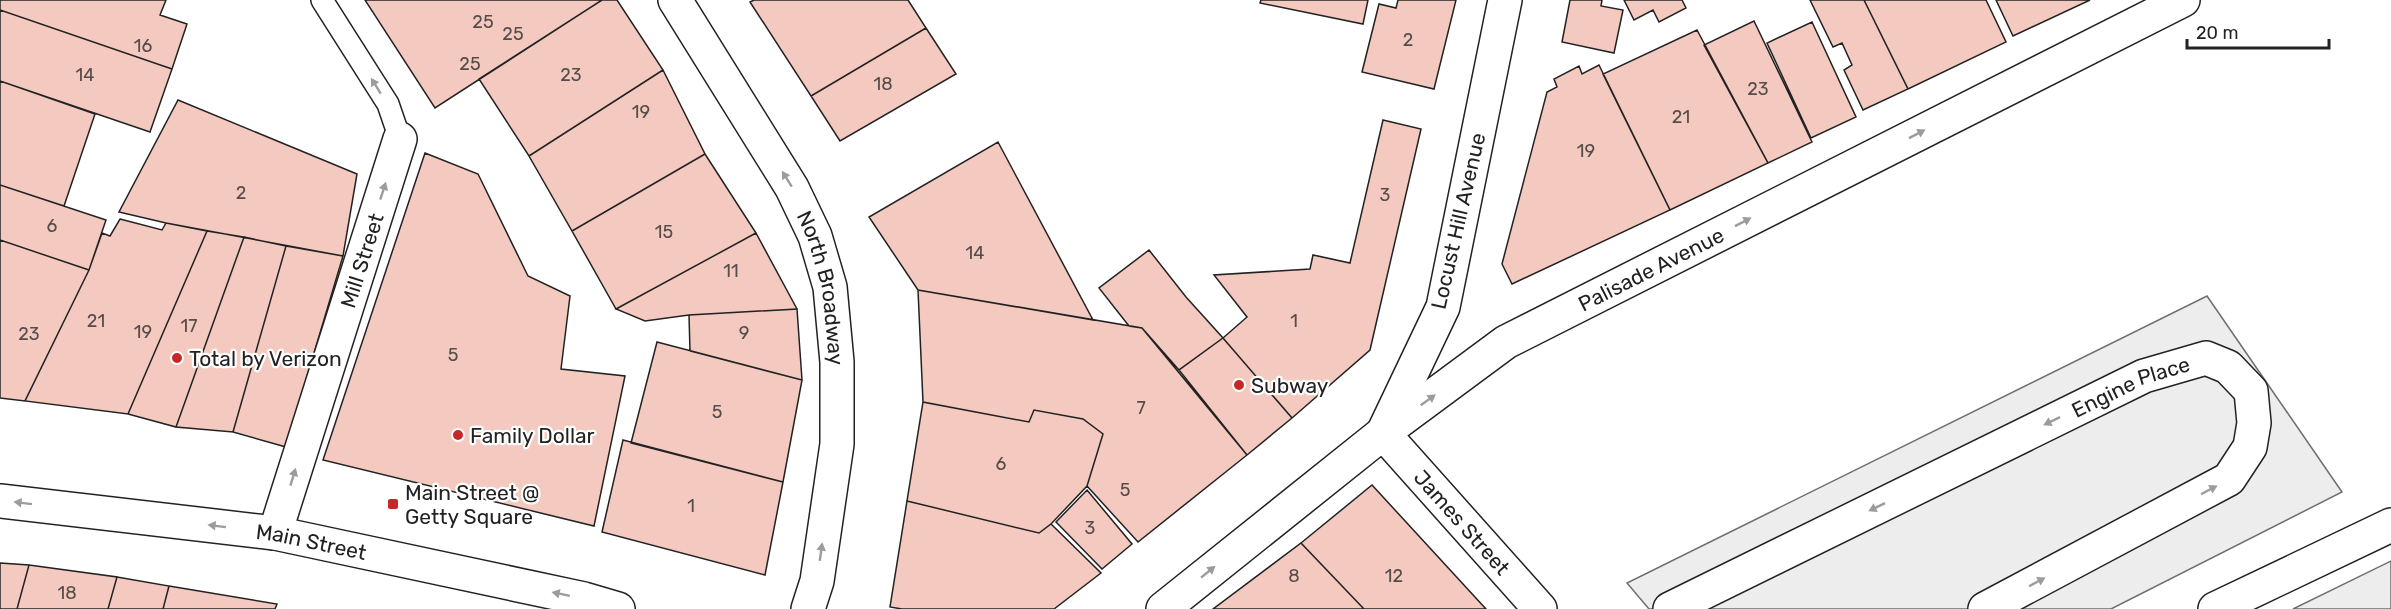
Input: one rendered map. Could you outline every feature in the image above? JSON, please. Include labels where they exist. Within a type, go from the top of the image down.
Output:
[{"type":"street","name":"North Broadway","points":[[675,0],[792,188],[815,236],[830,287],[837,362],[837,444],[817,581],[808,609]]},
{"type":"street","name":"Locust Hill Avenue","points":[[1383,433],[1443,307],[1505,0]]},
{"type":"street","name":"Palisade Avenue","points":[[1163,609],[1383,433],[1506,342],[2183,0]]},
{"type":"street","name":"Mill Street","points":[[275,533],[400,139]]},
{"type":"street","name":"Engine Place","points":[[1670,609],[2144,376],[2206,358],[2228,367],[2251,391],[2254,423],[2250,447],[2229,479],[1985,609]]},
{"type":"street","name":"James Street","points":[[1383,433],[1540,609]]},
{"type":"street","name":"Main Street","points":[[0,501],[275,533],[584,599],[618,609]]},
{"type":"street","points":[[2215,609],[2391,525]]},
{"type":"lane","name":"Mill Street","points":[[322,0],[388,104],[400,139]]},
{"type":"shaded area","points":[[2207,296],[2342,492],[2111,609],[1649,609],[1627,583]]},
{"type":"shaded area","points":[[2391,561],[2391,609],[2293,609]]},
{"type":"building","points":[[0,0],[166,0],[160,15],[187,24],[172,69],[0,10]]},
{"type":"building","points":[[365,0],[602,0],[435,108]]},
{"type":"building","points":[[602,0],[617,0],[663,70],[529,156],[479,79]]},
{"type":"building","points":[[754,0],[908,0],[926,28],[811,96],[750,2]]},
{"type":"building","points":[[1261,0],[1368,0],[1363,24],[1260,3]]},
{"type":"building","points":[[1398,0],[1456,0],[1434,89],[1362,72],[1379,4],[1396,8]]},
{"type":"building","points":[[1570,0],[1602,0],[1601,6],[1623,10],[1614,53],[1562,42]]},
{"type":"building","points":[[1624,0],[1682,0],[1686,8],[1659,22],[1653,10],[1634,20]]},
{"type":"building","points":[[1810,0],[1864,0],[1908,89],[1863,110],[1844,70],[1852,65],[1842,43],[1833,47]]},
{"type":"building","points":[[1864,0],[1986,0],[2006,42],[1908,89]]},
{"type":"building","points":[[1996,0],[2090,0],[2013,36]]},
{"type":"building","points":[[0,10],[172,69],[150,132],[0,81]]},
{"type":"building","points":[[1754,21],[1812,142],[1768,163],[1704,45]]},
{"type":"building","points":[[1812,22],[1856,117],[1811,138],[1767,43]]},
{"type":"building","points":[[926,28],[956,74],[840,141],[811,96]]},
{"type":"building","points":[[1697,30],[1768,163],[1670,210],[1603,74]]},
{"type":"building","points":[[1599,65],[1670,210],[1512,284],[1502,264],[1547,92],[1557,87],[1554,79],[1579,66],[1582,74]]},
{"type":"building","points":[[663,70],[705,154],[572,231],[529,156]]},
{"type":"building","points":[[0,81],[95,114],[64,206],[0,185]]},
{"type":"building","points":[[178,100],[357,174],[343,256],[119,212]]},
{"type":"building","points":[[1383,120],[1421,129],[1370,350],[1292,418],[1223,338],[1247,317],[1214,275],[1310,269],[1313,255],[1350,263]]},
{"type":"building","points":[[998,142],[1093,320],[918,290],[869,217]]},
{"type":"building","points":[[425,153],[478,174],[528,276],[570,296],[561,369],[625,376],[594,526],[323,460]]},
{"type":"building","points":[[705,154],[756,233],[616,309],[572,231]]},
{"type":"building","points":[[0,185],[106,220],[89,270],[0,240]]},
{"type":"building","points":[[120,219],[162,230],[166,223],[207,231],[128,414],[25,401],[89,270],[102,233],[110,236]]},
{"type":"building","points":[[207,231],[244,237],[176,427],[128,414]]},
{"type":"building","points":[[756,233],[797,309],[689,315],[645,321],[616,309]]},
{"type":"building","points":[[244,237],[286,246],[233,432],[176,427]]},
{"type":"building","points":[[0,240],[89,270],[25,401],[0,398]]},
{"type":"building","points":[[286,246],[343,256],[286,447],[233,432]]},
{"type":"building","points":[[1149,250],[1186,297],[1223,338],[1179,370],[1142,328],[1129,326],[1099,288]]},
{"type":"building","points":[[918,290],[1142,328],[1247,455],[1138,542],[1087,486],[1103,434],[1083,419],[1034,410],[1029,422],[923,402]]},
{"type":"building","points":[[797,309],[802,380],[690,351],[689,315]]},
{"type":"building","points":[[1223,338],[1292,418],[1247,455],[1179,370]]},
{"type":"building","points":[[657,342],[802,380],[783,482],[631,443]]},
{"type":"building","points":[[923,402],[1029,422],[1034,410],[1083,419],[1103,434],[1087,486],[1051,524],[1039,533],[907,501]]},
{"type":"building","points":[[623,440],[783,482],[765,575],[602,532]]},
{"type":"building","points":[[1372,485],[1486,609],[1364,609],[1301,543]]},
{"type":"building","points":[[1087,490],[1132,544],[1102,569],[1056,522]]},
{"type":"building","points":[[907,501],[1039,533],[1051,524],[1101,573],[1054,609],[902,609],[890,607]]},
{"type":"building","points":[[1301,543],[1364,609],[1213,609]]},
{"type":"building","points":[[0,563],[29,565],[17,609],[0,609]]},
{"type":"building","points":[[29,565],[117,577],[108,609],[17,609]]},
{"type":"building","points":[[117,577],[169,586],[163,609],[108,609]]},
{"type":"building","points":[[169,586],[277,604],[275,609],[163,609]]},
{"type":"place","name":"Total by Verizon","points":[[177,358]]},
{"type":"place","name":"Subway","points":[[1239,385]]},
{"type":"place","name":"Family Dollar","points":[[458,435]]},
{"type":"place","name":"Main Street @ Getty Square","points":[[393,504]]}]
